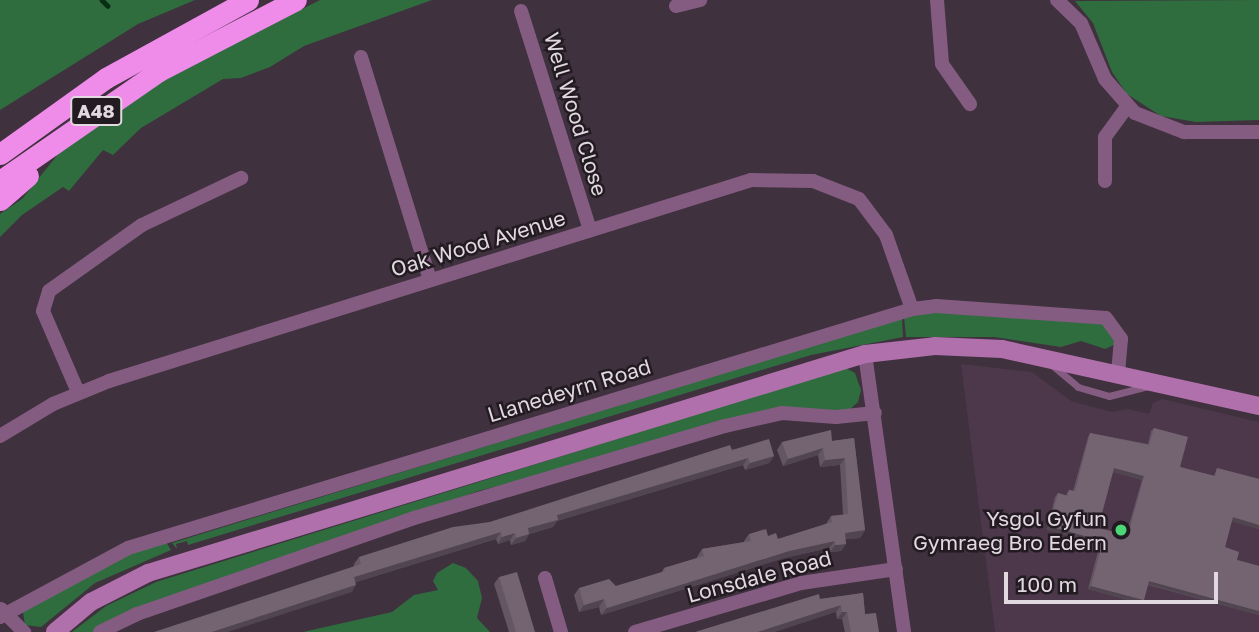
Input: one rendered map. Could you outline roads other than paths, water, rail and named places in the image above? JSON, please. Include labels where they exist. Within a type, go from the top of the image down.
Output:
[{"type":"highway","name":"A48","points":[[0,135],[248,0]]},
{"type":"highway","name":"A48","points":[[0,181],[74,126],[198,49],[296,0]]},
{"type":"highway","name":"A48","points":[[0,154],[106,78]]},
{"type":"highway","name":"A48","points":[[0,200],[38,168],[74,126]]},
{"type":"street","points":[[676,6],[700,0]]},
{"type":"street","points":[[937,0],[942,64],[970,104]]},
{"type":"street","points":[[1056,0],[1081,23],[1105,79],[1127,107],[1145,119],[1177,131],[1259,132]]},
{"type":"street","name":"Well Wood Close","points":[[521,11],[590,230]]},
{"type":"street","points":[[361,57],[430,280]]},
{"type":"street","points":[[1105,181],[1105,137],[1127,107]]},
{"type":"street","points":[[78,392],[43,311],[49,291],[142,225],[241,178]]},
{"type":"street","name":"Oak Wood Avenue","points":[[0,436],[78,392],[751,180],[782,178],[827,184],[849,192],[874,215],[892,248],[912,309]]},
{"type":"street","name":"Llanedeyrn Road","points":[[24,632],[2,613],[128,548],[912,309],[936,306],[1106,318],[1121,339],[1118,373]]},
{"type":"street","points":[[55,632],[91,602],[148,573],[865,354],[956,346],[1042,356],[1259,406]]},
{"type":"street","points":[[865,354],[904,632]]},
{"type":"street","points":[[100,632],[137,614],[414,517],[725,426],[782,413],[836,417],[875,413]]},
{"type":"street","name":"Lonsdale Road","points":[[635,632],[801,583],[896,569]]},
{"type":"street","points":[[545,578],[561,632]]},
{"type":"lane","points":[[1042,356],[1078,387],[1110,396],[1155,383]]},
{"type":"waterway","points":[[102,0],[108,6]]},
{"type":"place","name":"Ysgol Gyfun Gymraeg Bro Edern","points":[[1121,530]]}]
